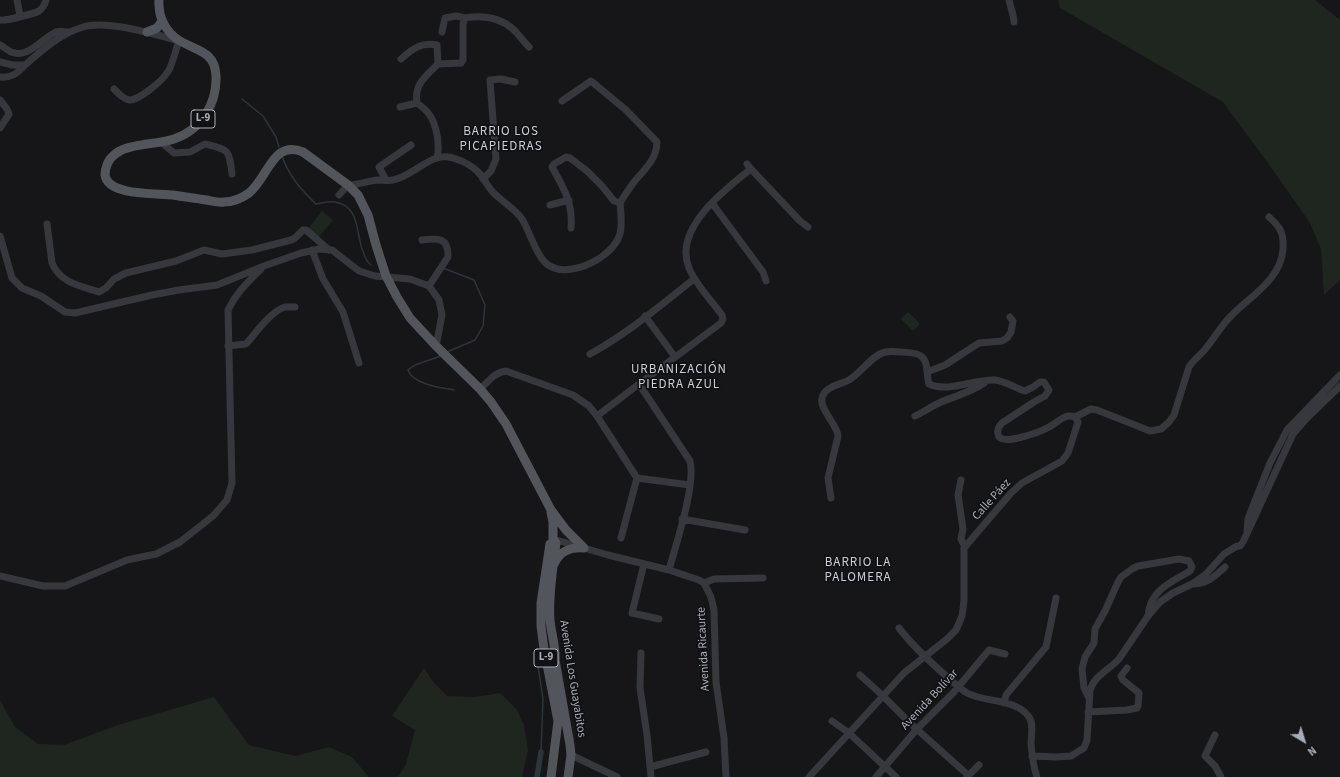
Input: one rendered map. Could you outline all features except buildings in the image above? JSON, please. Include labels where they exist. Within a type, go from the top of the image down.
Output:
[{"type":"main road","points":[[148,32],[157,28],[162,21],[159,11],[159,0]]},
{"type":"main road","name":"L-9","points":[[162,21],[167,29],[179,40],[202,51],[211,59],[216,71],[215,88],[211,105],[200,123],[185,134],[173,139],[128,148],[118,152],[112,157],[107,166],[106,175],[109,183],[124,191],[227,202],[241,198],[248,194],[261,179],[274,157],[284,150],[297,149],[348,185],[358,195],[365,207],[386,276],[410,318],[480,389],[506,424],[551,510],[566,530],[584,548]]},
{"type":"main road","name":"L-9","points":[[551,510],[553,539]]},
{"type":"main road","name":"Avenida Los Guayabitos","points":[[551,777],[558,721],[544,649],[541,626],[541,602],[550,543],[553,539],[556,543],[553,566],[550,621],[556,651],[555,660],[571,755],[568,777]]},
{"type":"main road","points":[[553,566],[565,551],[575,547],[584,548]]},
{"type":"main road","points":[[558,721],[565,744],[571,755]]},
{"type":"main road","points":[[555,777],[557,773],[562,771],[564,772],[565,777]]},
{"type":"street","points":[[17,0],[20,16]]},
{"type":"street","points":[[0,20],[7,20],[38,11],[45,5],[46,0]]},
{"type":"street","points":[[1009,0],[1014,22]]},
{"type":"street","points":[[442,32],[445,18],[456,16],[466,18],[485,17],[496,19],[514,30],[529,47]]},
{"type":"street","points":[[436,158],[439,143],[429,114],[417,103],[417,87],[438,64],[460,63],[463,60],[464,24],[466,18]]},
{"type":"street","points":[[0,77],[12,77],[46,47],[69,32],[85,26],[109,25],[148,32],[179,40],[168,72],[148,91],[137,99],[129,100],[114,89]]},
{"type":"street","points":[[0,45],[12,52],[24,53],[58,31],[69,32]]},
{"type":"street","points":[[401,59],[413,48],[431,44],[436,46],[438,64]]},
{"type":"street","points":[[0,62],[12,65],[25,65]]},
{"type":"street","points":[[483,179],[491,171],[496,159],[490,80],[501,79],[515,82]]},
{"type":"street","points":[[339,195],[348,185],[357,185],[377,180],[393,180],[436,158],[444,156],[456,159],[476,170],[491,191],[513,209],[522,219],[536,250],[546,264],[553,269],[564,271],[575,269],[595,261],[611,250],[617,242],[621,230],[620,203],[648,165],[657,150],[657,142],[626,110],[591,81],[562,101]]},
{"type":"street","points":[[0,100],[9,114],[0,128]]},
{"type":"street","points":[[400,107],[417,103]]},
{"type":"street","points":[[160,142],[174,153],[190,152],[205,144],[223,148],[228,152],[231,160],[232,174]]},
{"type":"street","points":[[386,180],[379,167],[412,145]]},
{"type":"street","points":[[571,228],[572,214],[569,200],[552,167],[554,164],[566,157],[570,158],[587,171],[614,201],[620,203]]},
{"type":"street","points":[[597,416],[723,319],[722,315],[694,279],[686,260],[685,251],[687,242],[697,222],[712,203],[749,166],[800,221],[808,227]]},
{"type":"street","points":[[550,205],[569,200]]},
{"type":"street","points":[[712,203],[763,272],[766,281]]},
{"type":"street","points":[[831,498],[828,478],[838,431],[821,400],[825,391],[849,380],[877,356],[884,352],[917,353],[925,360],[929,384],[934,386],[944,387],[995,380],[1025,391],[1040,382],[1044,382],[1049,390],[1045,396],[999,426],[999,438],[1005,441],[1050,427],[1068,416],[1075,417],[1091,409],[1150,430],[1161,429],[1174,415],[1189,367],[1193,361],[1208,346],[1229,317],[1268,282],[1276,272],[1282,260],[1282,234],[1279,226],[1269,217]]},
{"type":"street","points":[[46,224],[54,269],[61,276],[74,284],[98,292],[106,288],[114,279],[126,273],[176,261],[204,250],[222,254],[252,250],[291,240],[296,238],[303,230],[306,230],[329,250]]},
{"type":"street","points":[[0,236],[12,278],[22,288],[41,296],[65,312],[75,313],[152,295],[217,285],[301,253],[320,248],[332,250],[359,271],[375,276],[410,279],[429,286],[439,300],[442,314],[436,346]]},
{"type":"street","points":[[422,240],[437,238],[442,240],[447,246],[448,252],[448,257],[429,286]]},
{"type":"street","points":[[312,250],[323,279],[343,312],[359,363]]},
{"type":"street","points":[[0,576],[43,586],[65,586],[127,560],[156,554],[180,542],[213,516],[227,500],[232,483],[228,310],[239,290],[264,266]]},
{"type":"street","points":[[590,354],[600,349],[694,279]]},
{"type":"street","points":[[228,346],[246,344],[266,320],[279,310],[285,307],[295,307]]},
{"type":"street","points":[[645,316],[675,357]]},
{"type":"street","points":[[927,372],[945,364],[979,343],[1002,341],[1007,338],[1013,325],[1013,321],[1010,317]]},
{"type":"street","points":[[480,389],[501,372],[510,372],[573,396],[589,406],[637,478],[620,538]]},
{"type":"street","points":[[1247,536],[1248,519],[1251,511],[1270,463],[1287,430],[1340,375]]},
{"type":"street","points":[[915,416],[938,403],[976,388],[986,381]]},
{"type":"street","points":[[639,384],[687,456],[692,469],[690,485],[669,570]]},
{"type":"street","points":[[1032,756],[1071,756],[1081,751],[1086,744],[1089,698],[1092,684],[1096,678],[1119,659],[1148,616],[1166,597],[1192,584],[1206,574],[1224,554],[1236,546],[1240,546],[1247,536],[1293,434],[1340,386]]},
{"type":"street","name":"Calle Páez","points":[[965,547],[1011,493],[1022,483],[1062,461],[1068,453],[1078,422],[1075,417]]},
{"type":"street","points":[[637,478],[690,485]]},
{"type":"street","points":[[811,776],[904,673],[952,635],[959,624],[964,601],[963,553],[965,547],[961,539],[963,529],[958,495],[961,480]]},
{"type":"street","points":[[682,519],[745,530]]},
{"type":"street","points":[[553,539],[669,570],[692,577],[704,583],[714,580],[763,578]]},
{"type":"street","points":[[1089,698],[1084,688],[1082,669],[1094,643],[1095,629],[1122,577],[1138,566],[1179,559],[1188,561],[1192,567],[1190,571],[1161,589],[1155,595],[1149,609],[1148,616]]},
{"type":"street","points":[[644,564],[632,613],[659,619]]},
{"type":"street","points":[[1192,584],[1203,584],[1209,581],[1225,567]]},
{"type":"street","name":"Avenida Ricaurte","points":[[704,583],[711,597],[714,610],[716,682],[724,738],[726,777]]},
{"type":"street","points":[[1004,703],[1006,695],[1046,647],[1056,598]]},
{"type":"street","points":[[899,628],[924,657],[959,687],[976,697],[1004,703],[1021,709],[1029,717],[1032,727],[1033,764],[1037,777]]},
{"type":"street","name":"Avenida Bolívar","points":[[876,777],[917,729],[959,687],[989,650],[1005,654]]},
{"type":"street","points":[[641,653],[640,688],[651,777]]},
{"type":"street","points":[[1088,712],[1137,708],[1139,693],[1123,680],[1121,676],[1127,668]]},
{"type":"street","points":[[860,675],[968,776],[979,765]]},
{"type":"street","points":[[832,721],[849,733],[896,777]]},
{"type":"street","points":[[1215,735],[1205,756],[1215,766],[1221,777]]},
{"type":"street","points":[[650,766],[706,752]]},
{"type":"street","points":[[571,755],[617,777]]},
{"type":"shaded area","points":[[1058,0],[1315,0],[1340,20],[1340,280],[1324,295],[1321,249],[1310,223],[1223,102],[1060,8]]},
{"type":"shaded area","points":[[322,211],[333,220],[317,239],[307,230]]},
{"type":"shaded area","points":[[908,312],[920,324],[913,331],[901,319]]},
{"type":"shaded area","points":[[424,668],[434,683],[447,696],[475,697],[500,693],[517,710],[524,725],[528,750],[522,777],[398,777],[406,764],[415,730],[392,716]]},
{"type":"shaded area","points":[[214,697],[249,745],[295,756],[329,747],[352,757],[369,777],[0,777],[0,700],[15,727],[38,744],[64,745],[118,725]]},
{"type":"waterway","points":[[242,99],[263,116],[276,137],[279,147]]},
{"type":"waterway","points":[[282,156],[288,170],[296,182],[316,204],[328,202],[343,204],[353,214],[365,258],[371,265]]},
{"type":"waterway","points":[[443,268],[474,280],[485,305],[483,326],[475,340],[447,352]]},
{"type":"waterway","points":[[440,356],[419,363],[408,370],[415,379],[421,382],[454,390]]},
{"type":"waterway","points":[[537,660],[543,699],[541,752]]},
{"type":"waterway","points":[[537,777],[541,752]]},
{"type":"district","name":"BARRIO LOS PICAPIEDRAS","points":[[501,140]]},
{"type":"district","name":"URBANIZACIÓN PIEDRA AZUL","points":[[679,378]]},
{"type":"district","name":"BARRIO LA PALOMERA","points":[[858,570]]}]
